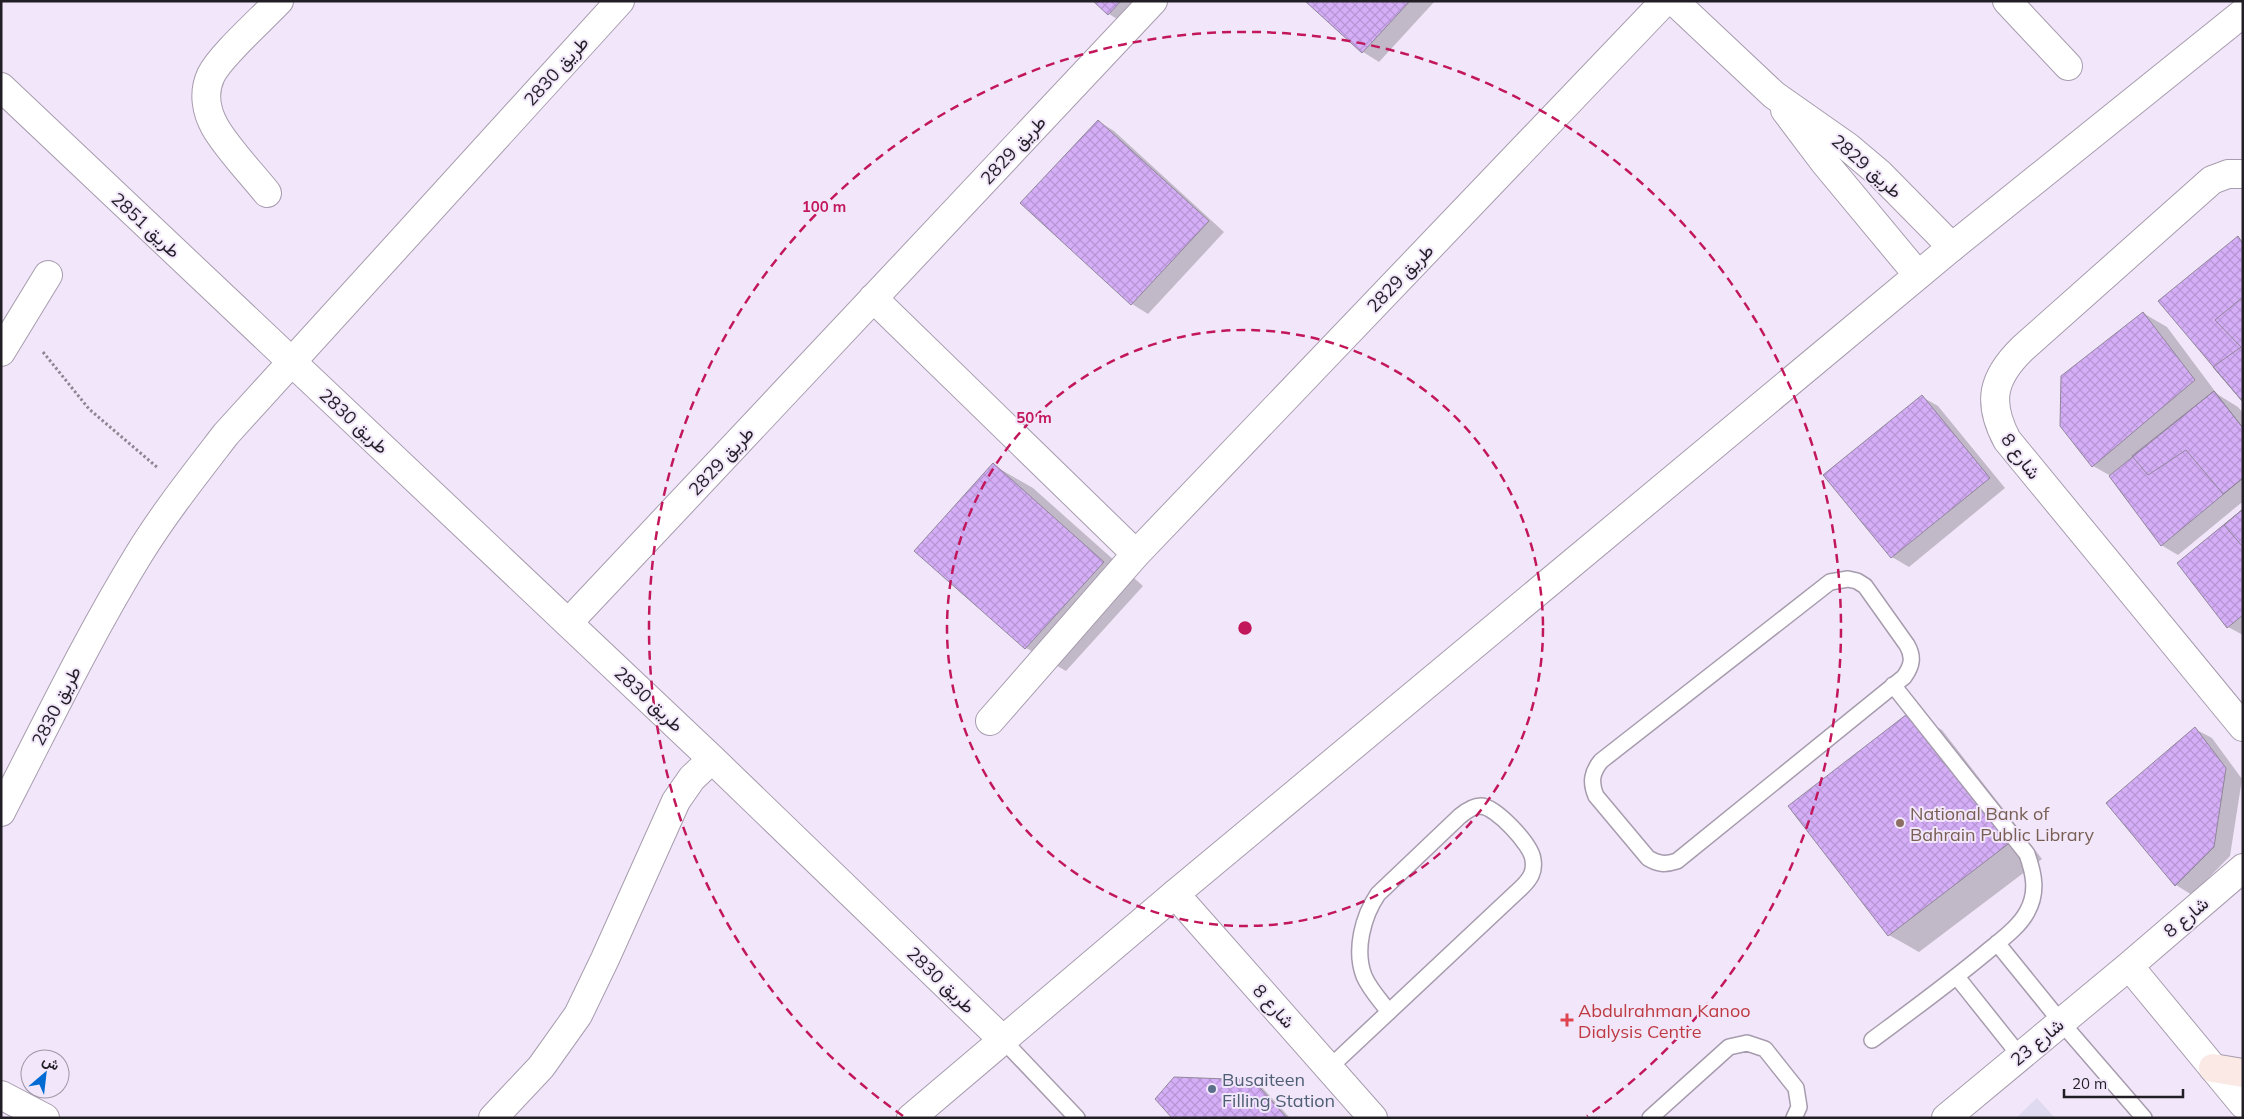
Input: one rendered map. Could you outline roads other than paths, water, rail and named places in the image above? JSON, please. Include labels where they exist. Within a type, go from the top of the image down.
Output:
[{"type":"main road","points":[[2213,1068],[2243,1073]]},
{"type":"street","points":[[267,193],[215,128],[208,111],[206,93],[211,75],[222,60],[279,1]]},
{"type":"street","name":"طريق 2830","points":[[1,812],[100,619],[140,552],[183,489],[226,434],[620,1]]},
{"type":"street","name":"طريق 2829","points":[[568,623],[1153,1]]},
{"type":"street","name":"طريق 2829","points":[[990,721],[1136,554],[1665,1]]},
{"type":"street","name":"طريق 2829","points":[[1674,1],[1774,95],[1848,147],[1880,174],[1952,247]]},
{"type":"street","points":[[2007,1],[2068,66]]},
{"type":"street","points":[[910,1118],[1175,894],[1918,275],[2243,13]]},
{"type":"street","name":"طريق 2851","points":[[1,88],[291,362]]},
{"type":"street","name":"طريق 2829","points":[[1774,95],[1825,163],[1918,275]]},
{"type":"street","name":"شارع 8","points":[[2243,174],[2228,174],[2212,180],[2023,348],[2008,362],[1998,380],[1994,401],[1997,422],[2007,440],[2243,727]]},
{"type":"street","points":[[1,352],[48,275]]},
{"type":"street","points":[[873,298],[1136,554]]},
{"type":"street","name":"طريق 2830","points":[[291,362],[712,759],[1003,1040]]},
{"type":"street","points":[[494,1118],[541,1067],[578,1015],[606,959],[676,801],[692,778],[712,759]]},
{"type":"street","name":"شارع 8","points":[[2129,966],[2243,868]]},
{"type":"street","name":"شارع 8","points":[[1175,894],[1373,1118]]},
{"type":"street","points":[[2129,966],[2243,1104]]},
{"type":"street","name":"شارع 23","points":[[1946,1118],[2129,966]]},
{"type":"street","points":[[1,1095],[45,1118]]},
{"type":"lane","points":[[1848,579],[1857,581],[1865,586],[1912,652],[1910,670],[1893,685],[1677,861],[1667,864],[1656,863],[1648,858],[1596,796],[1592,787],[1595,768],[1601,761],[1830,582],[1848,579]]},
{"type":"lane","points":[[1872,1040],[1957,977],[1998,943],[2027,913],[2034,894],[2034,873],[2027,854],[1893,685]]},
{"type":"lane","points":[[1329,1068],[1389,1012],[1530,880],[1534,869],[1533,858],[1529,848],[1500,815],[1491,809],[1480,806],[1469,809],[1460,816],[1378,894],[1371,904],[1363,926],[1360,956],[1361,967],[1370,988],[1389,1012]]},
{"type":"lane","points":[[1998,943],[2061,1022],[2144,1118]]},
{"type":"lane","points":[[1957,977],[2020,1056]]},
{"type":"lane","points":[[1003,1040],[1077,1118]]},
{"type":"lane","points":[[1654,1117],[1729,1048],[1747,1043],[1765,1050],[1796,1088],[1799,1106],[1794,1118]]},
{"type":"place","name":"National Bank of Bahrain Public Library","points":[[1900,823]]},
{"type":"place","name":"Abdulrahman Kanoo Dialysis Centre","points":[[1567,1020]]},
{"type":"place","name":"Busaiteen Filling Station","points":[[1212,1089]]}]
